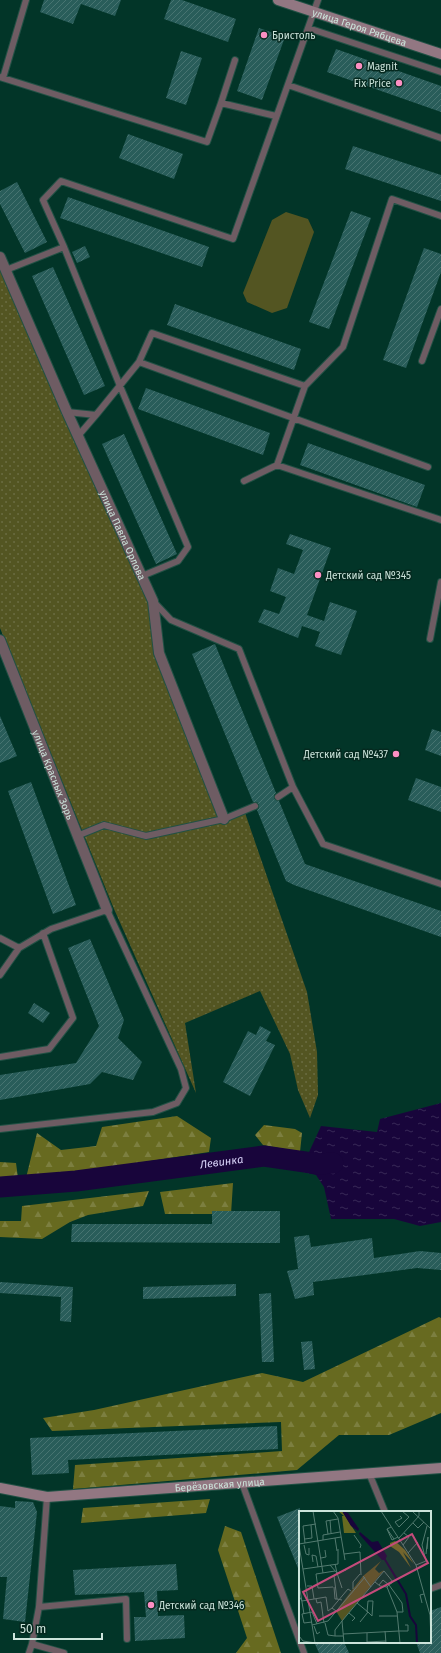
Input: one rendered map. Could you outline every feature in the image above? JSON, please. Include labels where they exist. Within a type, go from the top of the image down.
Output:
[{"type":"street","name":"улица Героя Рябцева","points":[[278,0],[441,54]]},
{"type":"street","name":"улица Павла Орлова","points":[[0,258],[67,412],[153,601],[159,653],[224,819]]},
{"type":"street","name":"улица Красных Зорь","points":[[0,640],[107,910]]},
{"type":"street","name":"Берёзовская улица","points":[[0,1488],[47,1498],[441,1468]]},
{"type":"lane","points":[[26,0],[1,77],[207,142],[235,60]]},
{"type":"lane","points":[[142,576],[178,561],[188,547],[120,386],[64,247],[43,200],[61,181],[233,239],[318,0]]},
{"type":"lane","points":[[308,28],[441,72]]},
{"type":"lane","points":[[288,86],[441,138]]},
{"type":"lane","points":[[221,103],[276,116]]},
{"type":"lane","points":[[244,482],[277,465],[305,386],[343,347],[392,199],[441,216]]},
{"type":"lane","points":[[6,270],[64,247]]},
{"type":"lane","points":[[422,361],[441,309]]},
{"type":"lane","points":[[78,436],[139,362],[152,333],[305,386]]},
{"type":"lane","points":[[139,362],[428,467]]},
{"type":"lane","points":[[67,412],[96,415]]},
{"type":"lane","points":[[277,465],[441,520]]},
{"type":"lane","points":[[430,639],[441,582]]},
{"type":"lane","points":[[153,601],[171,620],[239,649],[293,787],[323,844],[441,884]]},
{"type":"lane","points":[[278,797],[293,787]]},
{"type":"lane","points":[[77,836],[104,825],[146,836],[224,819],[255,806]]},
{"type":"lane","points":[[0,975],[19,948],[51,929],[107,910],[181,1069],[186,1088],[177,1103],[153,1112],[0,1129]]},
{"type":"lane","points":[[0,1057],[49,1049],[73,1018],[44,933]]},
{"type":"lane","points":[[0,938],[19,948]]},
{"type":"lane","points":[[369,1473],[385,1511]]},
{"type":"lane","points":[[242,1483],[299,1639]]},
{"type":"lane","points":[[29,1653],[39,1607],[47,1498]]},
{"type":"lane","points":[[431,1589],[441,1585]]},
{"type":"lane","points":[[39,1607],[126,1599],[127,1639]]},
{"type":"lane","points":[[300,1643],[304,1653]]},
{"type":"lane","points":[[32,1644],[64,1653]]},
{"type":"shaded area","points":[[286,212],[308,219],[314,232],[287,308],[272,313],[247,302],[243,293],[272,220]]},
{"type":"shaded area","points":[[6,270],[153,601],[159,653],[224,818],[244,810],[307,992],[317,1052],[318,1095],[310,1118],[298,1090],[290,1054],[260,991],[185,1023],[196,1093],[114,909],[0,628],[0,271]]},
{"type":"green space","points":[[177,1116],[211,1138],[209,1152],[59,1175],[26,1178],[37,1133],[61,1150],[96,1146],[102,1127]]},
{"type":"green space","points":[[264,1125],[295,1129],[302,1133],[300,1152],[263,1145],[255,1135]]},
{"type":"green space","points":[[0,1162],[16,1163],[18,1178],[0,1180]]},
{"type":"green space","points":[[233,1183],[231,1214],[165,1214],[160,1192]]},
{"type":"green space","points":[[149,1191],[143,1206],[88,1215],[70,1222],[42,1239],[0,1237],[0,1221],[21,1221],[22,1206]]},
{"type":"green space","points":[[439,1317],[441,1318],[441,1413],[389,1435],[339,1435],[297,1470],[73,1489],[75,1465],[282,1451],[281,1422],[52,1431],[43,1418],[94,1410],[262,1373],[303,1382]]},
{"type":"green space","points":[[210,1499],[206,1513],[81,1523],[83,1508]]},
{"type":"green space","points":[[225,1526],[241,1532],[281,1653],[236,1653],[247,1638],[218,1550]]},
{"type":"water","points":[[441,1103],[441,1222],[420,1226],[394,1219],[331,1219],[324,1187],[316,1175],[303,1172],[304,1163],[321,1126],[377,1132],[380,1119]]},
{"type":"building","points":[[44,0],[121,0],[115,16],[81,4],[73,24],[40,12]]},
{"type":"building","points":[[171,0],[182,0],[236,19],[228,42],[164,19]]},
{"type":"building","points":[[259,28],[285,37],[262,100],[237,91]]},
{"type":"building","points":[[336,49],[441,86],[441,112],[327,72]]},
{"type":"building","points":[[181,51],[202,58],[186,105],[166,98]]},
{"type":"building","points":[[128,134],[183,154],[174,179],[119,158]]},
{"type":"building","points":[[353,146],[441,175],[441,201],[345,169]]},
{"type":"building","points":[[17,182],[47,242],[25,253],[0,204],[0,191]]},
{"type":"building","points":[[68,197],[209,247],[202,267],[60,218]]},
{"type":"building","points":[[351,211],[371,218],[329,329],[309,322]]},
{"type":"building","points":[[85,246],[90,257],[77,263],[72,252]]},
{"type":"building","points":[[424,248],[441,254],[441,272],[406,368],[383,360]]},
{"type":"building","points":[[53,267],[105,386],[84,395],[32,276]]},
{"type":"building","points":[[175,304],[301,349],[294,370],[167,325]]},
{"type":"building","points":[[146,388],[270,433],[263,455],[138,409]]},
{"type":"building","points":[[124,434],[177,554],[156,564],[102,444]]},
{"type":"building","points":[[308,443],[425,485],[417,507],[300,465]]},
{"type":"building","points":[[290,534],[331,548],[307,615],[324,621],[330,602],[357,611],[341,655],[315,646],[320,632],[302,626],[298,638],[258,622],[264,609],[279,614],[286,597],[270,591],[278,568],[294,574],[303,550],[286,544]]},
{"type":"building","points":[[215,644],[276,793],[274,795],[274,799],[279,801],[305,864],[441,911],[441,937],[286,881],[257,810],[259,805],[257,802],[253,802],[192,654]]},
{"type":"building","points":[[0,716],[17,756],[0,763]]},
{"type":"building","points":[[432,729],[441,732],[441,756],[425,750]]},
{"type":"building","points":[[416,778],[441,787],[441,812],[408,800]]},
{"type":"building","points":[[31,782],[76,905],[53,914],[8,791]]},
{"type":"building","points":[[90,939],[124,1020],[118,1038],[142,1062],[133,1080],[102,1072],[90,1084],[0,1100],[0,1075],[76,1063],[99,1026],[68,948]]},
{"type":"building","points":[[34,1003],[50,1013],[43,1023],[28,1013]]},
{"type":"building","points":[[260,1026],[271,1032],[266,1041],[275,1045],[250,1096],[223,1082],[248,1031],[256,1035]]},
{"type":"building","points":[[212,1211],[280,1211],[280,1243],[71,1242],[72,1224],[212,1224]]},
{"type":"building","points":[[309,1235],[311,1247],[372,1238],[374,1258],[420,1251],[441,1253],[441,1270],[417,1268],[313,1282],[314,1295],[295,1299],[287,1271],[298,1269],[294,1237]]},
{"type":"building","points":[[0,1282],[73,1287],[71,1322],[60,1321],[61,1297],[0,1293]]},
{"type":"building","points":[[236,1284],[236,1296],[143,1299],[143,1287]]},
{"type":"building","points":[[271,1293],[274,1362],[262,1362],[259,1294]]},
{"type":"building","points":[[312,1341],[315,1369],[304,1370],[301,1342]]},
{"type":"building","points":[[277,1426],[278,1449],[68,1460],[69,1473],[32,1475],[30,1438]]},
{"type":"building","points":[[15,1501],[33,1502],[37,1512],[25,1622],[3,1619],[7,1577],[0,1577],[0,1506],[15,1508]]},
{"type":"building","points":[[300,1508],[299,1571],[277,1517]]},
{"type":"building","name":"Детский сад №346","points":[[176,1564],[178,1590],[157,1591],[158,1616],[184,1615],[185,1638],[135,1641],[134,1617],[146,1617],[144,1592],[75,1595],[73,1570]]},
{"type":"building","points":[[441,1607],[441,1653],[420,1653],[416,1643],[431,1643],[431,1611]]},
{"type":"building","points":[[314,1643],[344,1643],[349,1653],[319,1653]]},
{"type":"waterway","name":"Левинка","points":[[0,1187],[76,1181],[264,1156],[319,1164],[333,1163]]},
{"type":"place","name":"Бристоль","points":[[264,35]]},
{"type":"place","name":"Magnit","points":[[359,66]]},
{"type":"place","name":"Fix Price","points":[[399,83]]},
{"type":"place","name":"Детский сад №345","points":[[318,575]]},
{"type":"place","name":"Детский сад №437","points":[[396,754]]},
{"type":"place","name":"Детский сад №346","points":[[151,1605]]}]
